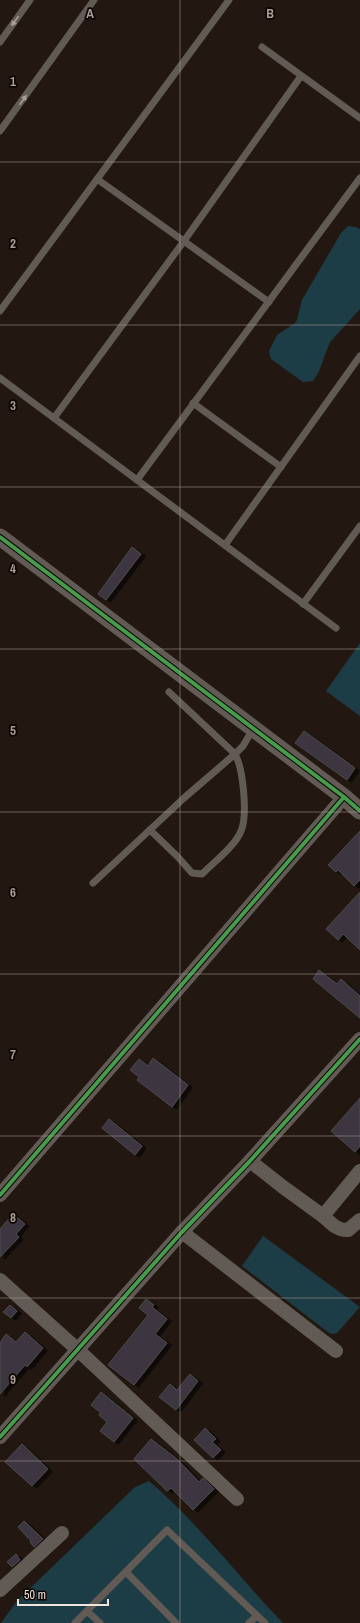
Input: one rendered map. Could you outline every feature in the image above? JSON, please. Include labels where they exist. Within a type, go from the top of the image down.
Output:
[{"type":"street","points":[[0,537],[344,797],[360,811]]},
{"type":"street","points":[[0,1195],[344,797]]},
{"type":"street","points":[[0,1437],[182,1232],[360,1039]]},
{"type":"street","points":[[250,1160],[338,1228],[348,1230],[359,1223]]},
{"type":"street","points":[[323,1216],[360,1171]]},
{"type":"street","points":[[182,1232],[336,1351]]},
{"type":"street","points":[[0,1280],[78,1350],[237,1499]]},
{"type":"street","points":[[0,1590],[62,1533]]},
{"type":"lane","points":[[0,42],[30,0]]},
{"type":"lane","points":[[0,131],[94,0]]},
{"type":"lane","points":[[0,311],[229,0]]},
{"type":"lane","points":[[262,47],[360,118]]},
{"type":"lane","points":[[54,418],[184,241],[301,76]]},
{"type":"lane","points":[[137,480],[360,178]]},
{"type":"lane","points":[[97,179],[269,302]]},
{"type":"lane","points":[[225,545],[281,467],[357,367],[360,356]]},
{"type":"lane","points":[[0,378],[336,628]]},
{"type":"lane","points":[[193,403],[281,467]]},
{"type":"lane","points":[[303,604],[360,526]]},
{"type":"lane","points":[[150,830],[178,856],[192,873],[202,874],[229,848],[242,830],[244,810],[242,782],[239,762],[235,754],[169,692]]},
{"type":"lane","points":[[93,883],[235,754],[253,729]]},
{"type":"lane","points":[[75,1623],[167,1530],[265,1623]]},
{"type":"lane","points":[[126,1572],[176,1623]]},
{"type":"lane","points":[[87,1611],[100,1623]]},
{"type":"lane","points":[[249,1623],[257,1616]]},
{"type":"water","points":[[348,226],[360,229],[360,309],[330,342],[319,371],[313,381],[303,382],[271,359],[269,351],[277,335],[297,320],[302,300],[341,233]]},
{"type":"water","points":[[360,643],[360,716],[326,691]]},
{"type":"water","points":[[263,1236],[360,1307],[337,1333],[329,1333],[242,1266]]},
{"type":"water","points":[[149,1481],[202,1532],[283,1623],[1,1623],[17,1601],[135,1487]]},
{"type":"building","points":[[132,547],[141,554],[106,600],[98,594]]},
{"type":"building","points":[[304,731],[355,768],[347,780],[295,743]]},
{"type":"building","points":[[360,831],[360,880],[354,886],[338,870],[336,872],[328,865]]},
{"type":"building","points":[[360,892],[360,950],[343,934],[338,940],[326,929]]},
{"type":"building","points":[[319,970],[337,984],[341,979],[360,996],[360,1018],[313,979]]},
{"type":"building","points":[[153,1058],[188,1085],[172,1107],[137,1080],[139,1077],[130,1070],[139,1059],[148,1066]]},
{"type":"building","points":[[360,1098],[360,1146],[355,1152],[331,1131]]},
{"type":"building","points":[[109,1119],[142,1146],[135,1155],[102,1128]]},
{"type":"building","points":[[13,1214],[25,1224],[16,1234],[19,1237],[0,1257],[0,1229]]},
{"type":"building","points":[[146,1299],[154,1305],[152,1307],[167,1319],[155,1334],[167,1343],[134,1385],[108,1365],[148,1315],[139,1308]]},
{"type":"building","points":[[10,1305],[17,1311],[11,1318],[3,1312]]},
{"type":"building","points":[[25,1332],[43,1348],[27,1367],[25,1365],[0,1394],[0,1343],[6,1334],[16,1342]]},
{"type":"building","points":[[190,1374],[198,1381],[176,1410],[159,1397],[170,1384],[177,1390]]},
{"type":"building","points":[[101,1392],[133,1418],[114,1442],[100,1431],[107,1422],[99,1415],[101,1413],[91,1405]]},
{"type":"building","points":[[205,1428],[216,1439],[212,1442],[221,1450],[213,1458],[194,1440]]},
{"type":"building","points":[[151,1439],[177,1459],[199,1482],[203,1478],[214,1489],[193,1510],[171,1488],[167,1491],[134,1459]]},
{"type":"building","points":[[22,1444],[48,1469],[32,1486],[5,1462]]},
{"type":"building","points":[[24,1521],[43,1539],[34,1547],[30,1542],[31,1541],[18,1527]]},
{"type":"building","points":[[16,1554],[20,1560],[12,1567],[7,1562]]},
{"type":"cycle path","points":[[0,537],[344,797],[360,811]]},
{"type":"cycle path","points":[[0,1195],[344,797]]},
{"type":"cycle path","points":[[0,1437],[182,1232],[250,1161],[360,1039]]}]
